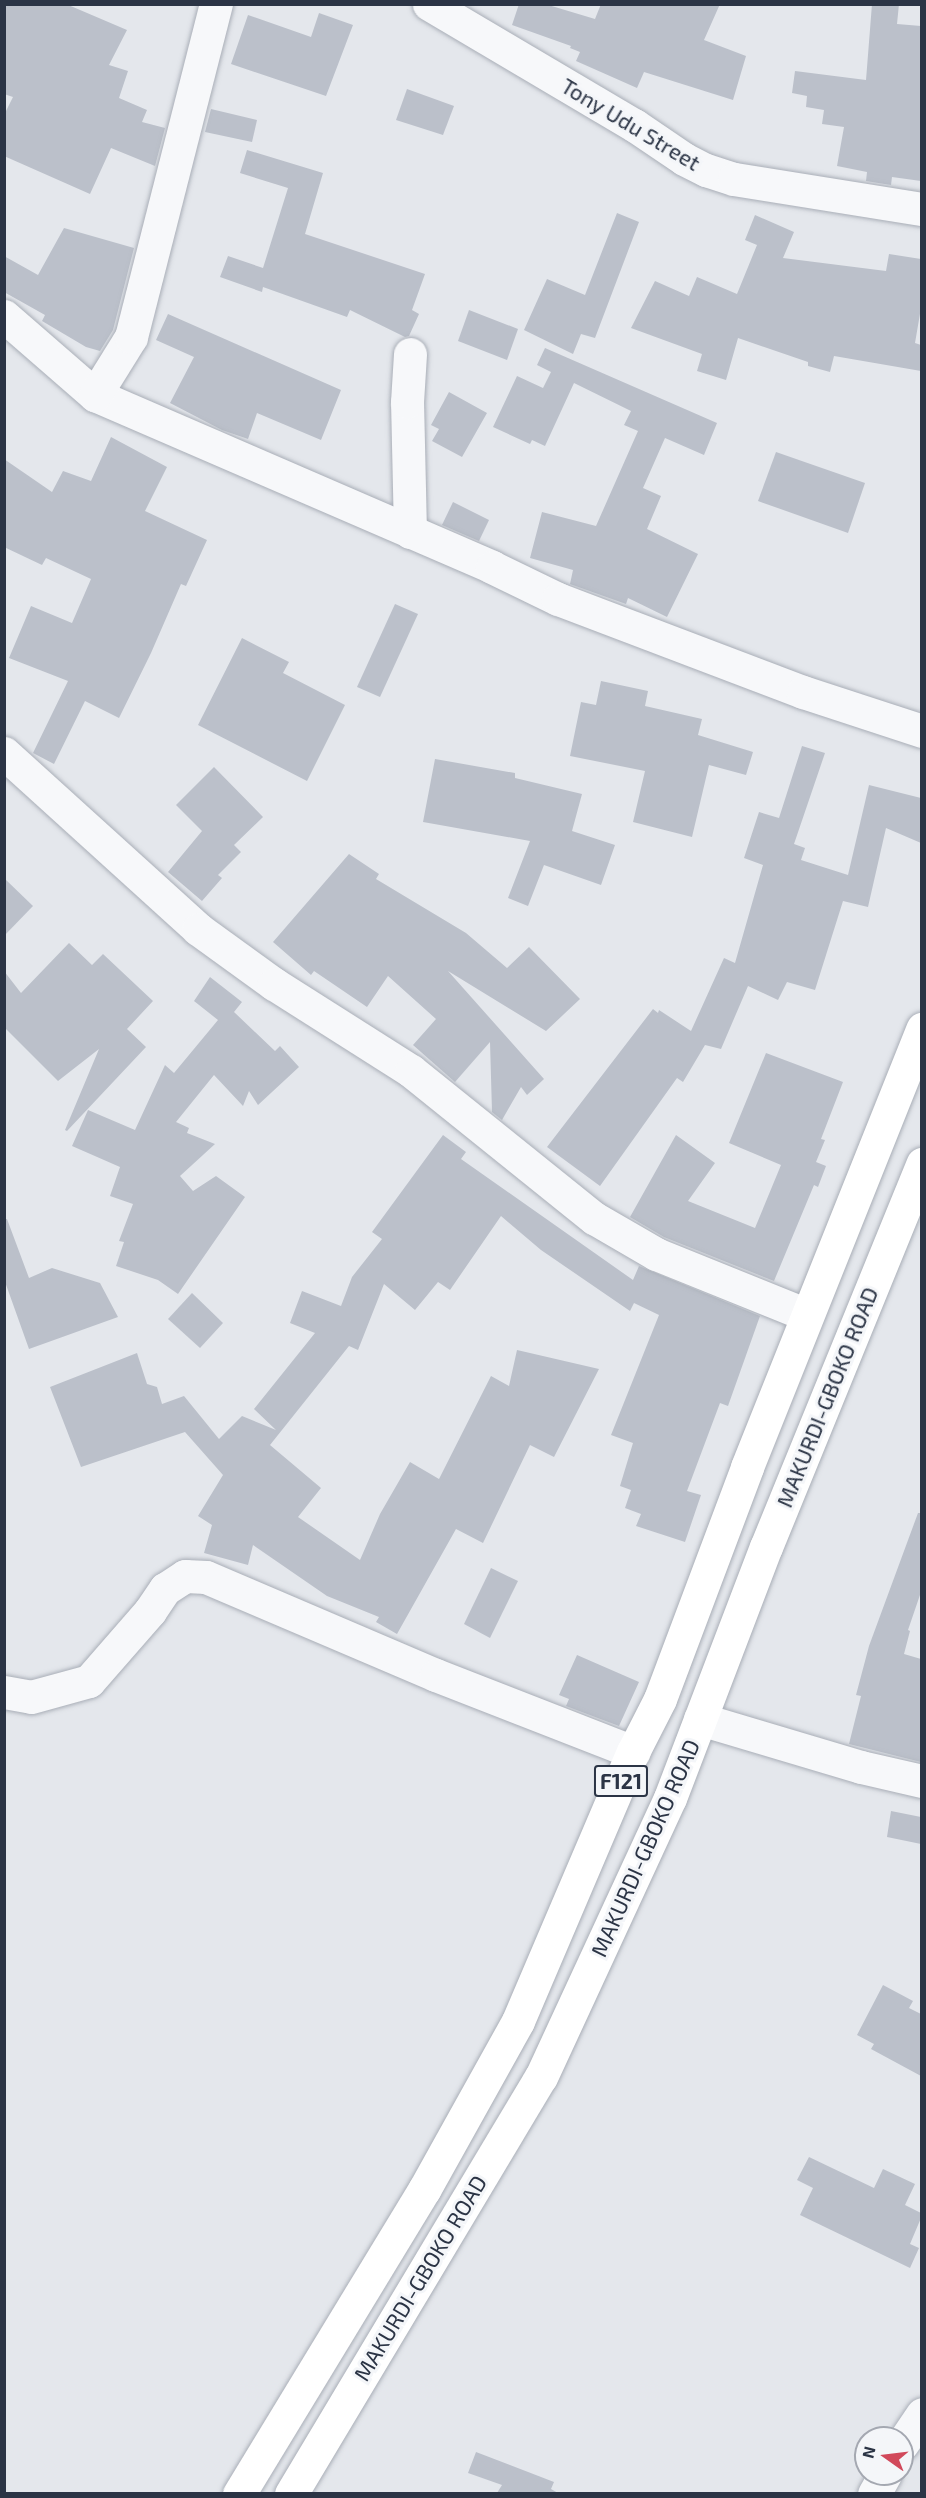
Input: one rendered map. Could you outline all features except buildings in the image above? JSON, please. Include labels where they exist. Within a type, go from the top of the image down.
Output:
[{"type":"main road","name":"F121","points":[[239,2493],[424,2190],[518,2021],[633,1752],[660,1699],[807,1314],[921,1029]]},
{"type":"main road","name":"MAKURDI-GBOKO ROAD","points":[[291,2493],[541,2077],[665,1808],[766,1547],[921,1164]]},
{"type":"street","points":[[95,395],[131,337],[216,4]]},
{"type":"street","name":"Tony Udu Street","points":[[429,4],[624,119],[684,159],[706,170],[734,179],[921,209]]},
{"type":"street","points":[[4,316],[95,395],[410,532],[574,611],[781,685],[921,731]]},
{"type":"street","points":[[410,354],[407,402],[410,532]]},
{"type":"street","points":[[4,753],[198,929],[274,984],[411,1071],[594,1218],[656,1254],[807,1314]]},
{"type":"street","points":[[4,1692],[31,1697],[89,1681],[150,1611],[165,1589],[185,1576],[206,1577],[436,1675],[633,1752]]},
{"type":"street","points":[[700,1719],[861,1767],[921,1781]]}]
